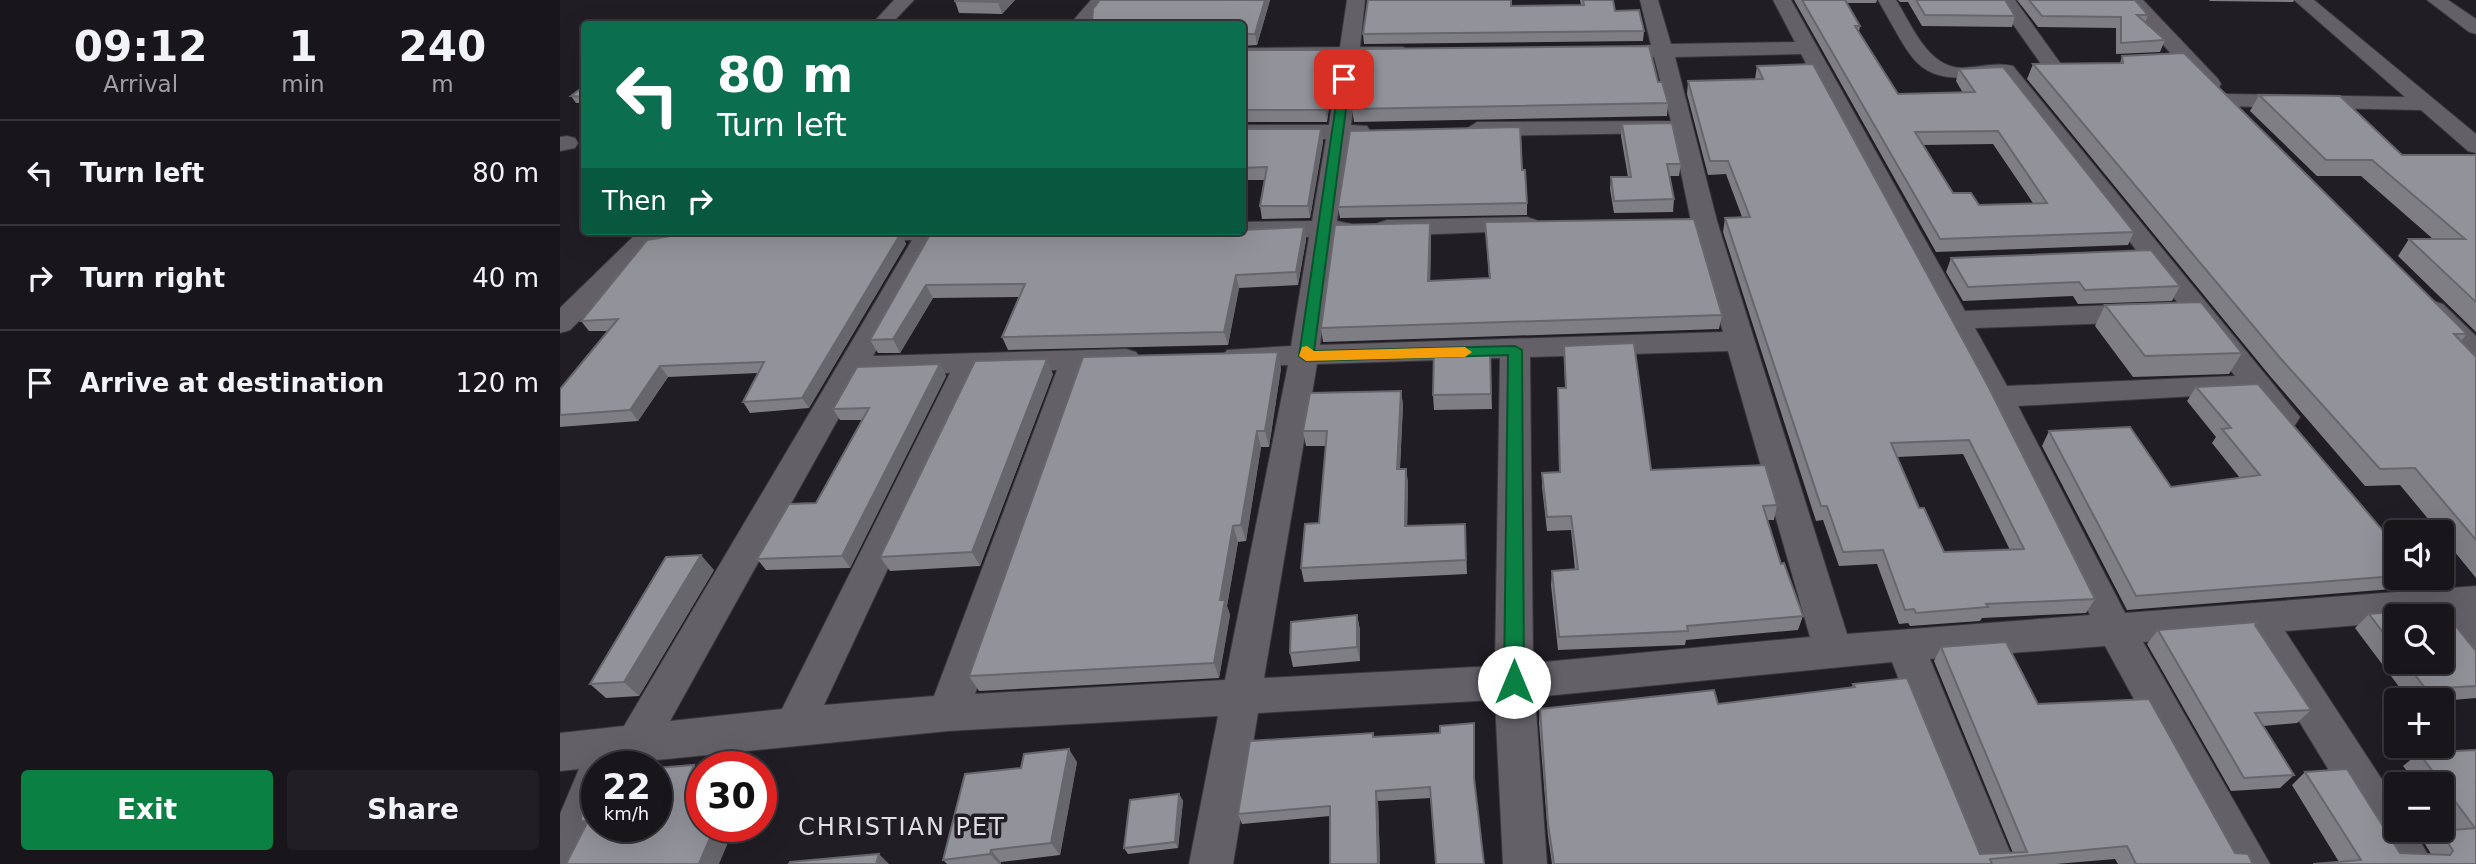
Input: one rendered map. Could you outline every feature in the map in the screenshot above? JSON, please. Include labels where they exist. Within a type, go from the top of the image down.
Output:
[{"type":"street","points":[[884,21],[905,0]]},
{"type":"street","points":[[1082,21],[1101,0]]},
{"type":"street","points":[[1211,864],[1238,699],[1306,356],[1356,0]]},
{"type":"street","points":[[1649,0],[1683,125],[1690,221],[1741,341],[1833,651]]},
{"type":"street","points":[[1782,0],[1937,262],[1956,320],[1998,397],[2115,629],[2248,864]]},
{"type":"street","points":[[1887,0],[1923,56],[1939,70],[1956,74],[2080,65]]},
{"type":"street","points":[[2005,0],[2053,67]]},
{"type":"street","points":[[2133,0],[2245,120]]},
{"type":"street","points":[[2302,0],[2476,146]]},
{"type":"street","points":[[2440,3],[2476,6]]},
{"type":"street","points":[[2440,3],[2476,28]]},
{"type":"street","points":[[1623,51],[1810,48]]},
{"type":"street","points":[[1246,54],[1430,53]]},
{"type":"street","points":[[2159,60],[2186,59]]},
{"type":"street","points":[[2006,70],[2141,254],[2197,311],[2300,436]]},
{"type":"street","points":[[2225,101],[2426,104]]},
{"type":"street","points":[[1449,130],[1683,125]]},
{"type":"street","points":[[1246,132],[1380,131]]},
{"type":"street","points":[[1246,230],[1554,224]]},
{"type":"street","points":[[560,324],[650,235]]},
{"type":"street","points":[[615,751],[854,366],[927,235]]},
{"type":"street","points":[[2418,295],[2476,354]]},
{"type":"street","points":[[1956,320],[2197,311]]},
{"type":"street","points":[[1212,358],[1741,341]]},
{"type":"street","points":[[1515,350],[1514,682],[1525,864]]},
{"type":"street","points":[[854,366],[1157,358]]},
{"type":"street","points":[[948,713],[1076,360]]},
{"type":"street","points":[[794,726],[971,363]]},
{"type":"street","points":[[1998,397],[2257,385]]},
{"type":"street","points":[[655,751],[794,726],[948,713],[1514,682],[1833,651],[2257,620],[2446,594],[2476,644]]},
{"type":"street","points":[[2257,620],[2411,864]]},
{"type":"street","points":[[1905,646],[1993,864]]},
{"type":"street","points":[[560,752],[581,755]]},
{"type":"street","points":[[561,864],[581,821]]},
{"type":"building","points":[[955,0],[999,0],[998,2]]},
{"type":"building","points":[[1100,0],[1265,0],[1255,34],[1246,34],[1246,21],[1092,21],[1093,9]]},
{"type":"building","points":[[1368,0],[1511,0],[1511,6],[1584,5],[1583,0],[1613,0],[1615,11],[1639,10],[1644,31],[1363,34]]},
{"type":"building","points":[[1802,0],[1845,0],[1860,26],[1855,26],[1898,94],[1975,92],[1959,69],[2003,67],[2134,232],[1940,239]],"holes":[[[1998,131],[2047,203],[1979,205],[1971,193],[1953,193],[1915,132]]]},
{"type":"building","points":[[1916,0],[2005,0],[2015,16],[1925,15]]},
{"type":"building","points":[[2029,0],[2135,0],[2148,15],[2137,15],[2165,40],[2121,43],[2121,17],[2042,16]]},
{"type":"building","points":[[1649,46],[1658,82],[1662,82],[1668,103],[1352,109],[1360,49]]},
{"type":"building","points":[[1246,50],[1333,50],[1325,110],[1246,110]]},
{"type":"building","points":[[2184,53],[2467,334],[2454,334],[2476,357],[2476,540],[2415,468],[2380,469],[2281,359],[2033,64],[2123,63],[2122,56]]},
{"type":"building","points":[[1813,64],[1987,384],[2095,599],[1986,604],[1988,607],[1916,613],[1914,609],[1905,610],[1883,550],[1843,552],[1827,506],[1821,506],[1725,218],[1750,217],[1728,161],[1710,161],[1688,81],[1763,79],[1757,66]],"holes":[[[1969,440],[2024,549],[1944,552],[1924,508],[1919,508],[1891,443]]]},
{"type":"building","points":[[581,88],[581,97],[571,96]]},
{"type":"building","points":[[2259,95],[2340,96],[2402,155],[2476,155],[2476,302],[2409,239],[2465,239],[2372,160],[2326,160]]},
{"type":"building","points":[[1672,123],[1681,164],[1667,164],[1674,199],[1614,201],[1611,177],[1631,177],[1622,124]]},
{"type":"building","points":[[1520,127],[1527,203],[1338,207],[1350,131]]},
{"type":"building","points":[[1246,129],[1321,129],[1308,206],[1260,206],[1267,167],[1246,168]]},
{"type":"building","points":[[1694,219],[1722,315],[1321,328],[1335,225],[1430,223],[1428,281],[1490,278],[1485,222]]},
{"type":"building","points":[[1304,227],[1296,272],[1236,275],[1224,332],[1002,337],[1025,284],[926,285],[893,339],[870,340],[930,235],[1246,235],[1246,230]]},
{"type":"building","points":[[900,235],[802,398],[743,402],[764,362],[660,366],[630,410],[560,415],[560,389],[618,319],[581,321],[647,240],[671,236]]},
{"type":"building","points":[[2151,250],[2180,286],[2085,290],[2079,282],[1968,287],[1951,258]]},
{"type":"building","points":[[2201,302],[2242,353],[2145,356],[2105,305]]},
{"type":"building","points":[[1634,343],[1651,470],[1765,465],[1777,505],[1763,506],[1781,564],[1784,563],[1803,616],[1687,626],[1688,631],[1559,637],[1552,571],[1578,569],[1571,516],[1547,517],[1542,473],[1560,472],[1558,388],[1566,388],[1564,346]]},
{"type":"building","points":[[1490,348],[1491,394],[1433,395],[1434,349]]},
{"type":"building","points":[[1278,352],[1265,431],[1257,431],[1241,525],[1233,526],[1220,600],[1225,600],[1214,663],[969,676],[1083,357]]},
{"type":"building","points":[[1047,359],[972,552],[880,557],[975,361]]},
{"type":"building","points":[[940,364],[842,556],[757,559],[789,504],[816,503],[869,408],[833,409],[857,367]]},
{"type":"building","points":[[2258,384],[2384,532],[2384,577],[2136,596],[2049,431],[2130,427],[2171,487],[2260,475],[2222,429],[2231,428],[2196,387]]},
{"type":"building","points":[[1401,391],[1397,469],[1406,469],[1405,526],[1465,524],[1466,560],[1301,568],[1305,524],[1319,523],[1327,431],[1303,431],[1310,393]]},
{"type":"building","points":[[701,555],[624,682],[590,684],[666,557]]},
{"type":"building","points":[[2384,613],[2384,633],[2369,614]]},
{"type":"building","points":[[1357,615],[1357,647],[1290,653],[1291,622]]},
{"type":"building","points":[[2257,622],[2255,625],[2311,710],[2255,713],[2294,775],[2244,778],[2158,630]]},
{"type":"building","points":[[2454,624],[2476,651],[2476,686],[2425,688],[2414,674],[2454,674]]},
{"type":"building","points":[[2006,642],[2038,704],[2149,699],[2235,853],[2248,854],[2253,864],[2136,864],[2127,846],[1990,859],[1992,864],[1554,864],[1548,824],[1540,709],[1714,690],[1718,704],[1907,678],[1980,854],[2027,852],[1941,647]]},
{"type":"building","points":[[1474,723],[1474,778],[1484,864],[1436,864],[1430,787],[1376,791],[1378,864],[1330,864],[1330,806],[1238,814],[1250,741],[1373,733],[1373,737],[1440,733],[1440,726]]},
{"type":"building","points":[[1069,749],[1051,843],[991,850],[990,854],[943,860],[965,774],[1021,768],[1024,754]]},
{"type":"building","points":[[2476,750],[2476,864],[2313,864],[2361,860],[2305,772],[2347,769],[2384,828],[2384,842],[2393,842],[2400,853],[2450,855],[2453,851],[2448,842],[2454,842],[2454,830],[2475,828],[2454,800],[2454,772],[2433,772],[2423,758],[2454,758],[2454,751]]},
{"type":"building","points":[[686,766],[686,842],[708,842],[699,864],[566,864],[581,835],[581,842],[672,842],[672,767]]},
{"type":"building","points":[[1179,794],[1175,842],[1124,848],[1130,800]]},
{"type":"building","points":[[879,854],[876,864],[789,864],[790,862]]},
{"type":"slow traffic","points":[[1307,350],[1306,356],[1465,352]]},
{"type":"district","name":"CHRISTIAN PET","points":[[902,827]]},
{"type":"route","points":[[1344,79],[1339,132],[1306,356],[1515,350],[1514,682]]}]
